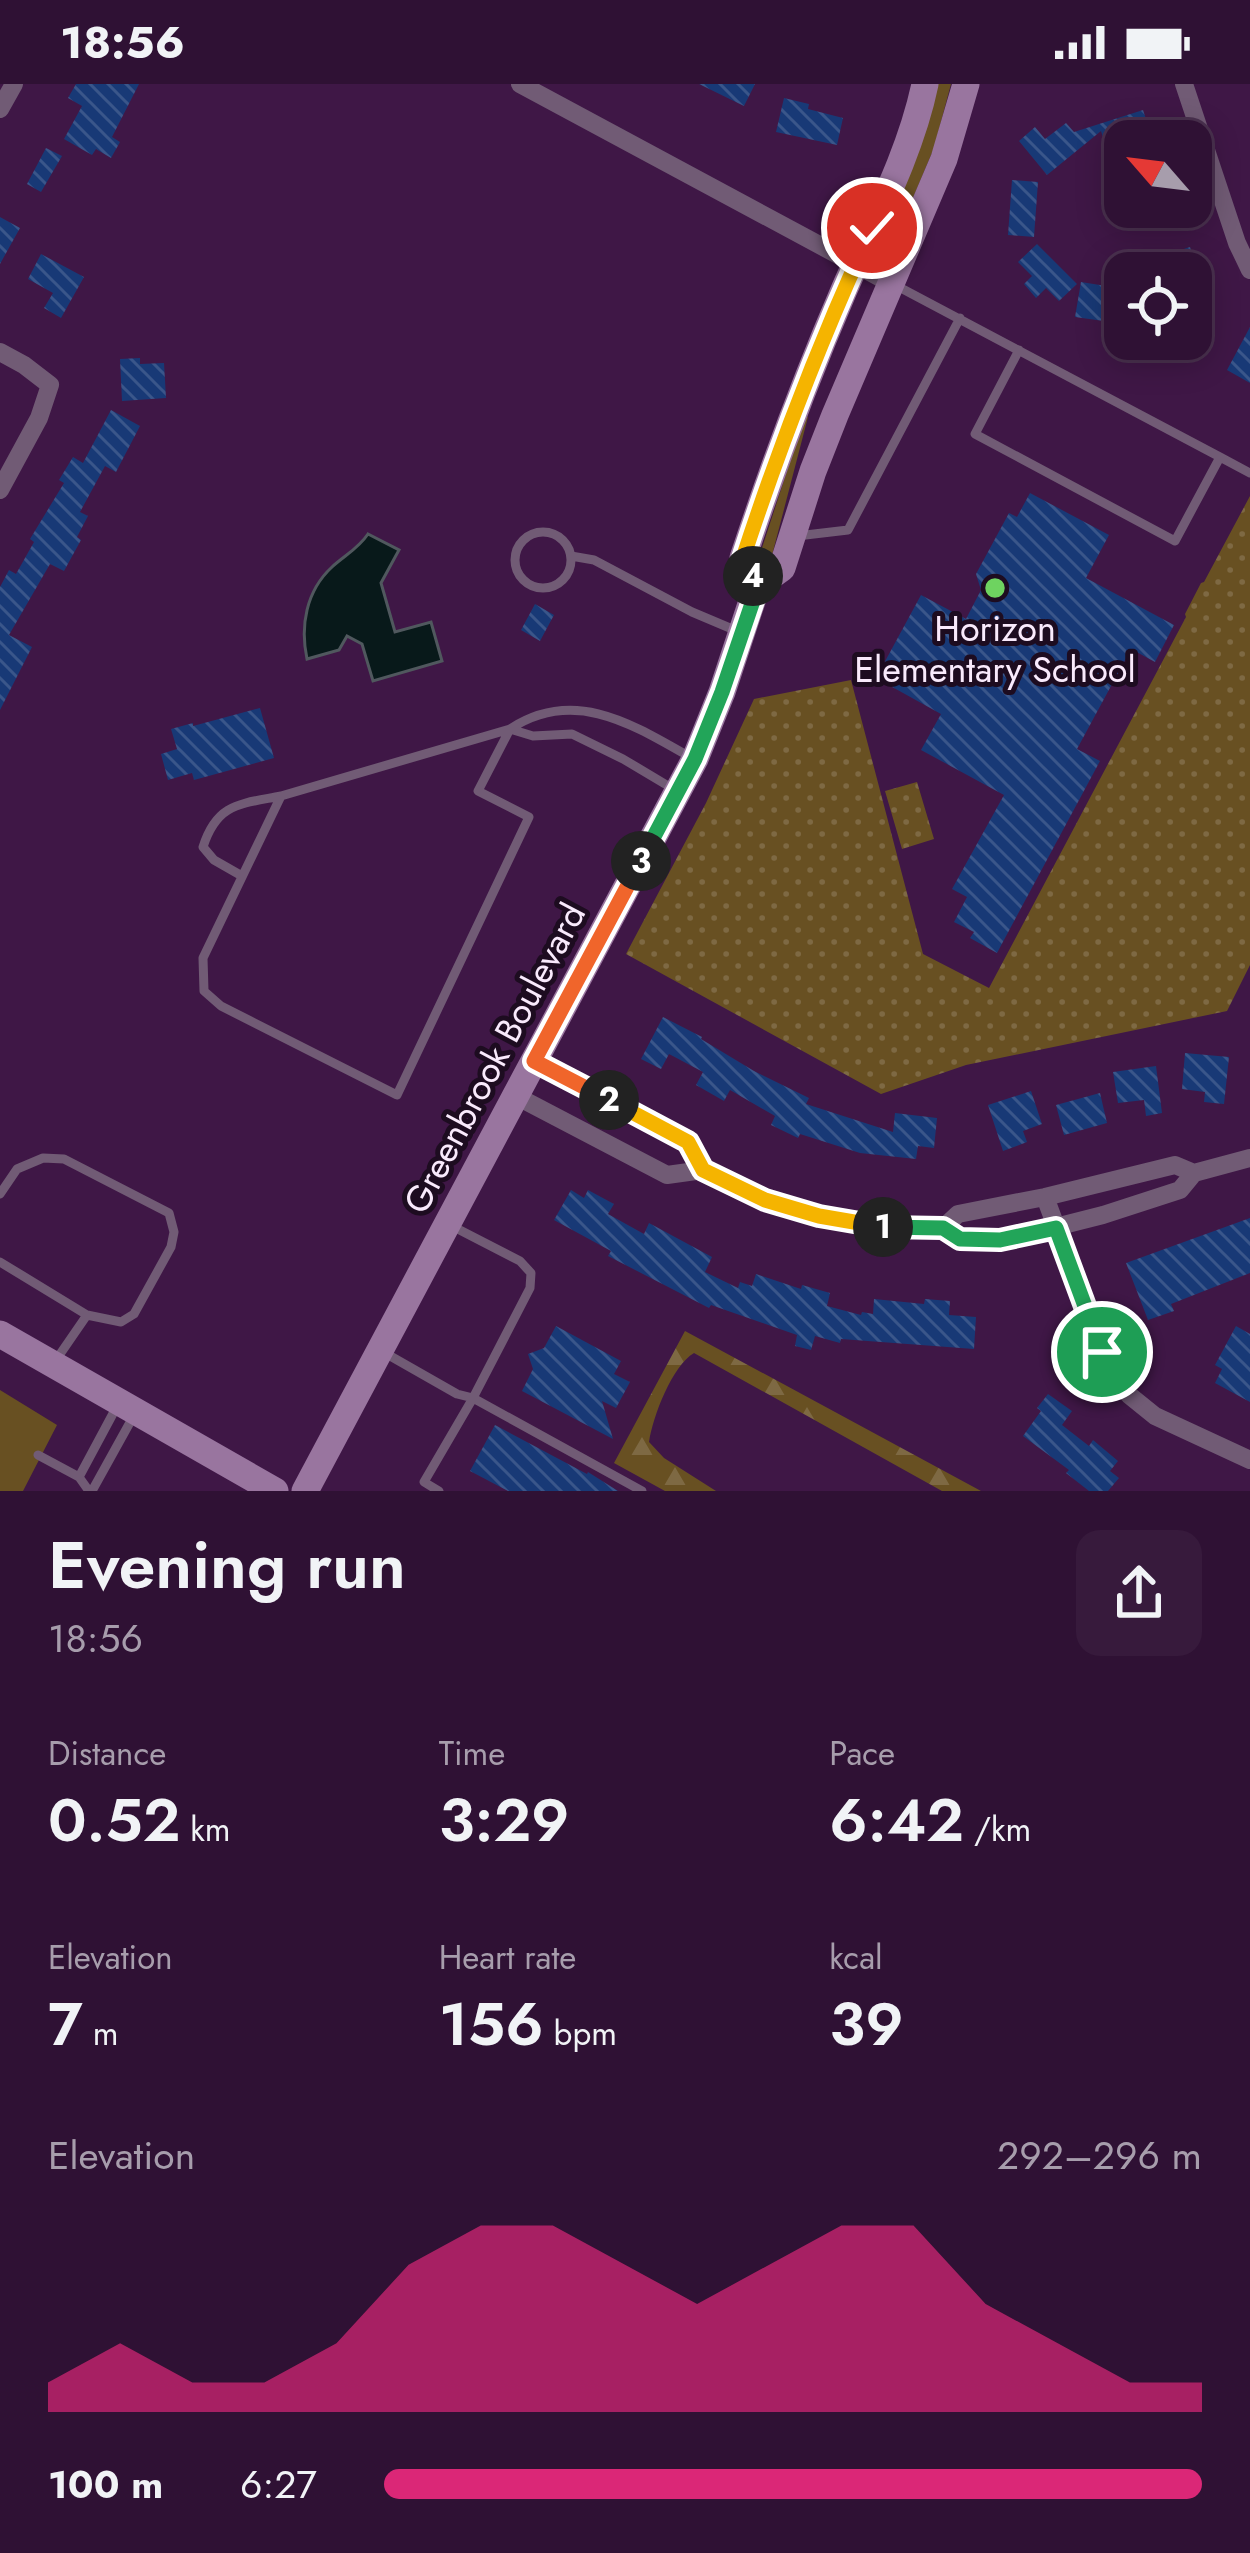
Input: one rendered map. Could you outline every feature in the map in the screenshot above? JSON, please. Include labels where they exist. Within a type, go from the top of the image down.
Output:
[{"type":"main road","name":"Greenbrook Boulevard","points":[[758,586],[743,558],[792,414],[906,145],[925,84]]},
{"type":"main road","name":"Greenbrook Boulevard","points":[[304,1491],[695,759],[758,586],[782,568],[835,415],[944,159],[966,84]]},
{"type":"main road","points":[[0,1334],[275,1491]]},
{"type":"street","points":[[0,109],[14,84]]},
{"type":"street","points":[[520,84],[892,284]]},
{"type":"street","points":[[1184,84],[1250,270]]},
{"type":"street","points":[[1212,181],[1216,180]]},
{"type":"street","points":[[0,352],[50,385],[39,418],[0,490]]},
{"type":"street","points":[[534,1061],[688,1142],[703,1170]]},
{"type":"street","points":[[516,1096],[667,1175],[703,1170],[765,1200],[819,1216],[883,1227],[943,1228],[960,1239],[1000,1240],[1056,1228],[1166,1196],[1180,1190],[1194,1172]]},
{"type":"street","points":[[943,1228],[958,1214],[1175,1165],[1194,1172],[1250,1158]]},
{"type":"street","points":[[1045,1198],[1102,1352],[1118,1382],[1155,1416],[1250,1460]]},
{"type":"lane","points":[[892,284],[1250,473]]},
{"type":"lane","points":[[791,536],[848,530],[960,318]]},
{"type":"lane","points":[[1019,350],[975,434],[1175,541],[1220,458]]},
{"type":"lane","points":[[546,532],[562,540],[571,556],[567,574],[544,589],[520,578],[514,560],[520,542],[546,532]]},
{"type":"lane","points":[[571,556],[594,560],[742,634]]},
{"type":"lane","points":[[242,876],[214,860],[203,847],[210,825],[233,806],[510,729],[524,720],[564,710],[599,712],[695,759]]},
{"type":"lane","points":[[510,729],[533,736],[572,734],[679,792]]},
{"type":"lane","points":[[281,796],[203,958],[204,991],[221,1006],[397,1095],[529,817],[478,791],[510,729]]},
{"type":"lane","points":[[0,1195],[16,1169],[43,1158],[64,1160],[169,1213],[174,1232],[171,1247],[134,1314],[121,1322],[87,1315],[0,1262]]},
{"type":"lane","points":[[440,1491],[424,1482],[530,1288],[531,1273],[520,1261],[448,1223]]},
{"type":"lane","points":[[53,1364],[87,1315]]},
{"type":"lane","points":[[380,1351],[642,1491]]},
{"type":"lane","points":[[79,1477],[127,1408]]},
{"type":"lane","points":[[38,1455],[79,1477],[91,1491],[127,1408]]},
{"type":"green space","points":[[938,84],[951,84],[934,148],[899,231],[887,225]]},
{"type":"green space","points":[[805,416],[770,563],[758,560]]},
{"type":"green space","points":[[1250,496],[1250,965],[1227,1011],[966,1065],[881,1094],[626,954],[706,803],[754,699],[851,680],[923,954],[989,988]]},
{"type":"green space","points":[[917,782],[934,839],[902,849],[885,791]]},
{"type":"green space","points":[[685,1331],[981,1491],[942,1491],[694,1353],[665,1393],[649,1442],[664,1458],[716,1491],[665,1491],[614,1463]]},
{"type":"green space","points":[[0,1390],[57,1425],[23,1491],[0,1491]]},
{"type":"shaded area","points":[[368,534],[399,550],[381,583],[395,632],[431,622],[442,661],[373,681],[362,644],[347,636],[339,650],[307,659],[304,634],[307,610],[323,576]]},
{"type":"building","points":[[76,84],[139,84],[112,137],[120,142],[111,158],[96,149],[92,155],[64,139],[82,106],[68,98]]},
{"type":"building","points":[[699,84],[755,84],[744,106]]},
{"type":"building","points":[[784,98],[843,118],[837,145],[776,132]]},
{"type":"building","points":[[1143,110],[1146,120],[1112,120]]},
{"type":"building","points":[[1104,122],[1104,141],[1101,131],[1047,175],[1019,141],[1035,127],[1045,139],[1066,123],[1074,132]]},
{"type":"building","points":[[46,148],[62,156],[41,192],[27,184]]},
{"type":"building","points":[[1012,180],[1038,182],[1034,237],[1008,235]]},
{"type":"building","points":[[0,217],[20,228],[0,264]]},
{"type":"building","points":[[1037,244],[1077,284],[1059,301],[1046,288],[1036,298],[1024,284],[1032,276],[1018,262]]},
{"type":"building","points":[[41,254],[84,277],[61,318],[44,308],[53,293],[28,279]]},
{"type":"building","points":[[1081,282],[1104,286],[1104,321],[1075,317]]},
{"type":"building","points":[[1250,327],[1250,383],[1227,370]]},
{"type":"building","points":[[140,358],[140,364],[164,363],[166,398],[122,401],[120,359]]},
{"type":"building","points":[[111,410],[140,426],[116,472],[105,466],[80,512],[88,516],[64,571],[50,564],[9,635],[32,647],[0,710],[0,587],[9,570],[16,574],[34,542],[30,539],[64,483],[59,480],[73,457],[83,463]]},
{"type":"building","points":[[1030,493],[1109,535],[1086,578],[1174,625],[1155,662],[1131,649],[1077,749],[1100,761],[997,953],[970,938],[974,932],[954,922],[967,897],[952,889],[1004,795],[921,750],[941,714],[876,678],[921,595],[966,619],[981,590],[976,574],[1009,513],[1017,517]]},
{"type":"building","points":[[535,604],[554,615],[540,641],[521,630]]},
{"type":"building","points":[[260,708],[274,758],[194,780],[192,773],[168,780],[161,754],[177,749],[171,729]]},
{"type":"building","points":[[663,1017],[809,1098],[806,1104],[893,1132],[895,1113],[937,1118],[934,1148],[918,1146],[916,1159],[860,1153],[800,1134],[798,1138],[771,1125],[775,1116],[730,1090],[724,1101],[696,1085],[703,1072],[669,1054],[661,1069],[641,1059]]},
{"type":"building","points":[[1185,1053],[1229,1057],[1224,1104],[1204,1102],[1205,1092],[1182,1089]]},
{"type":"building","points":[[1156,1066],[1162,1113],[1146,1116],[1144,1100],[1118,1103],[1113,1072]]},
{"type":"building","points":[[1031,1091],[1042,1124],[1023,1131],[1027,1142],[1003,1151],[988,1105]]},
{"type":"building","points":[[1100,1093],[1107,1123],[1064,1135],[1056,1105]]},
{"type":"building","points":[[571,1190],[584,1198],[588,1190],[614,1204],[608,1214],[644,1234],[649,1223],[712,1257],[705,1272],[738,1288],[740,1282],[752,1286],[756,1274],[830,1293],[827,1306],[861,1315],[873,1314],[874,1299],[924,1304],[925,1299],[950,1301],[949,1315],[976,1317],[974,1349],[841,1339],[840,1343],[815,1336],[811,1350],[795,1346],[797,1335],[709,1308],[608,1256],[611,1251],[554,1220]]},
{"type":"building","points":[[1250,1218],[1250,1273],[1171,1304],[1174,1311],[1148,1320],[1126,1263]]},
{"type":"building","points":[[556,1326],[621,1361],[614,1374],[630,1382],[616,1408],[602,1401],[613,1439],[522,1391],[533,1369],[528,1354],[544,1348]]},
{"type":"building","points":[[1236,1326],[1250,1334],[1250,1402],[1215,1383],[1222,1369],[1215,1365]]},
{"type":"building","points":[[1048,1394],[1072,1411],[1062,1425],[1089,1446],[1093,1440],[1118,1461],[1110,1471],[1119,1478],[1108,1491],[1089,1491],[1023,1436]]},
{"type":"building","points":[[495,1425],[618,1491],[508,1491],[470,1471]]},
{"type":"place","name":"Horizon Elementary School","points":[[995,588]]},
{"type":"route","points":[[872,228],[773,466],[743,558],[758,586],[695,759],[534,1061],[688,1142],[703,1170],[795,1210],[883,1227],[943,1228],[960,1239],[1000,1240],[1056,1228],[1102,1352]]}]
